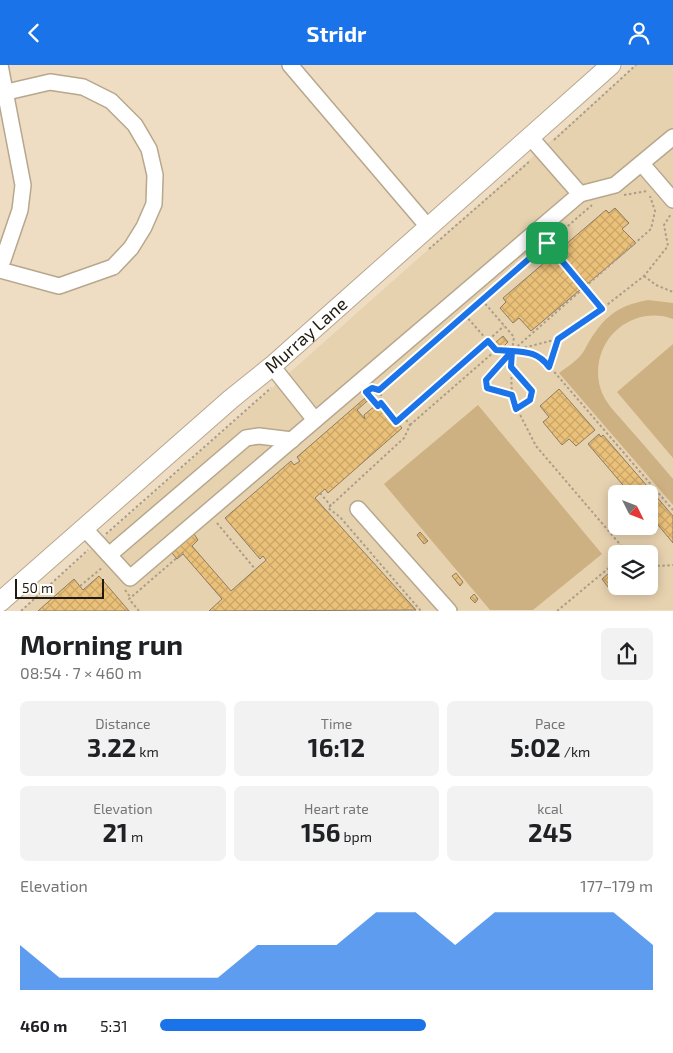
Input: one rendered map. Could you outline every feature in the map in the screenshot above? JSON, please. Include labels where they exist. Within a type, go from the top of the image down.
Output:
[{"type":"main road","name":"Murray Lane","points":[[0,602],[231,399],[272,366],[611,65]]},
{"type":"street","points":[[0,65],[7,92],[23,185],[20,210],[0,264]]},
{"type":"street","points":[[290,65],[429,228]]},
{"type":"street","points":[[0,270],[59,286],[113,267],[131,248],[144,227],[154,204],[155,175],[149,149],[135,125],[111,101],[83,87],[50,82],[7,92]]},
{"type":"street","points":[[85,529],[106,561],[130,579],[580,194],[615,185],[673,137]]},
{"type":"street","points":[[531,138],[580,194]]},
{"type":"street","points":[[642,164],[673,200]]},
{"type":"street","points":[[272,366],[316,420]]},
{"type":"street","points":[[106,561],[246,438],[259,436],[292,440]]},
{"type":"street","points":[[358,509],[449,611]]},
{"type":"path","points":[[554,140],[636,65]]},
{"type":"path","points":[[512,395],[487,388],[485,383],[512,351],[651,229],[654,211],[649,191],[617,197]]},
{"type":"path","points":[[379,390],[593,204]]},
{"type":"path","points":[[512,351],[558,339],[602,309],[644,276],[668,246],[664,225],[667,217],[673,212]]},
{"type":"path","points":[[547,243],[602,309]]},
{"type":"path","points":[[644,276],[656,285],[673,292]]},
{"type":"path","points":[[482,300],[514,337],[511,367],[512,395],[516,409],[536,447],[621,545]]},
{"type":"path","points":[[465,315],[496,350]]},
{"type":"path","points":[[379,390],[382,397],[381,403],[396,422],[504,327]]},
{"type":"path","points":[[549,367],[558,339]]},
{"type":"path","points":[[410,425],[496,350],[531,352],[544,360],[673,510]]},
{"type":"path","points":[[511,367],[533,394],[530,400],[516,409]]},
{"type":"path","points":[[379,390],[372,388],[366,392],[378,406],[381,403]]},
{"type":"path","points":[[320,493],[331,505]]},
{"type":"path","points":[[216,523],[255,569]]},
{"type":"path","points":[[131,598],[188,548]]},
{"type":"path","points":[[80,586],[106,561]]},
{"type":"path","points":[[658,565],[673,565]]},
{"type":"path","points":[[557,611],[608,569]]},
{"type":"path","points":[[120,585],[139,611]]},
{"type":"shaded area","points":[[636,65],[673,65],[673,610],[21,611]]},
{"type":"shaded area","points":[[648,300],[673,303],[673,319],[645,316],[619,328],[602,351],[598,378],[600,388],[609,405],[673,479],[673,505],[658,488],[658,485],[656,485],[559,373],[580,356],[603,322],[617,310]]},
{"type":"shaded area","points":[[673,344],[673,458],[617,392]]},
{"type":"shaded area","points":[[478,405],[602,554],[533,610],[490,610],[384,484]]},
{"type":"building","points":[[615,208],[629,223],[622,229],[636,243],[531,331],[519,318],[513,323],[500,308],[506,302],[503,298],[606,210],[609,213]]},
{"type":"building","points":[[503,336],[508,342],[501,349],[495,343]]},
{"type":"building","points":[[559,389],[595,430],[576,446],[569,439],[562,445],[543,422],[549,417],[540,406]]},
{"type":"building","points":[[372,392],[374,395],[357,410],[365,419],[364,415],[376,405],[378,407],[381,404],[402,428],[328,493],[325,489],[315,498],[416,610],[209,611],[222,599],[183,554],[177,559],[172,553],[194,534],[198,540],[192,546],[231,591],[266,560],[263,556],[260,559],[225,518],[291,461],[294,465],[300,461],[297,457]]},
{"type":"building","points":[[599,434],[601,437],[603,435],[646,485],[623,485],[588,444]]},
{"type":"building","points":[[658,499],[673,516],[673,543],[658,525]]},
{"type":"building","points":[[420,532],[428,541],[424,544],[417,535]]},
{"type":"building","points":[[456,573],[463,582],[460,586],[452,576]]},
{"type":"building","points":[[608,574],[608,587],[602,579]]},
{"type":"building","points":[[99,576],[129,611],[38,611],[74,579],[83,590]]},
{"type":"building","points":[[474,594],[478,599],[475,603],[470,598]]},
{"type":"route","points":[[547,243],[379,390],[372,388],[366,392],[378,406],[381,403],[396,422],[488,341],[496,350],[512,351],[511,367],[532,391],[533,394],[530,400],[516,409],[512,395],[487,388],[485,386],[486,380],[512,351],[531,352],[538,355],[549,367],[558,339],[602,309],[547,243]]}]
